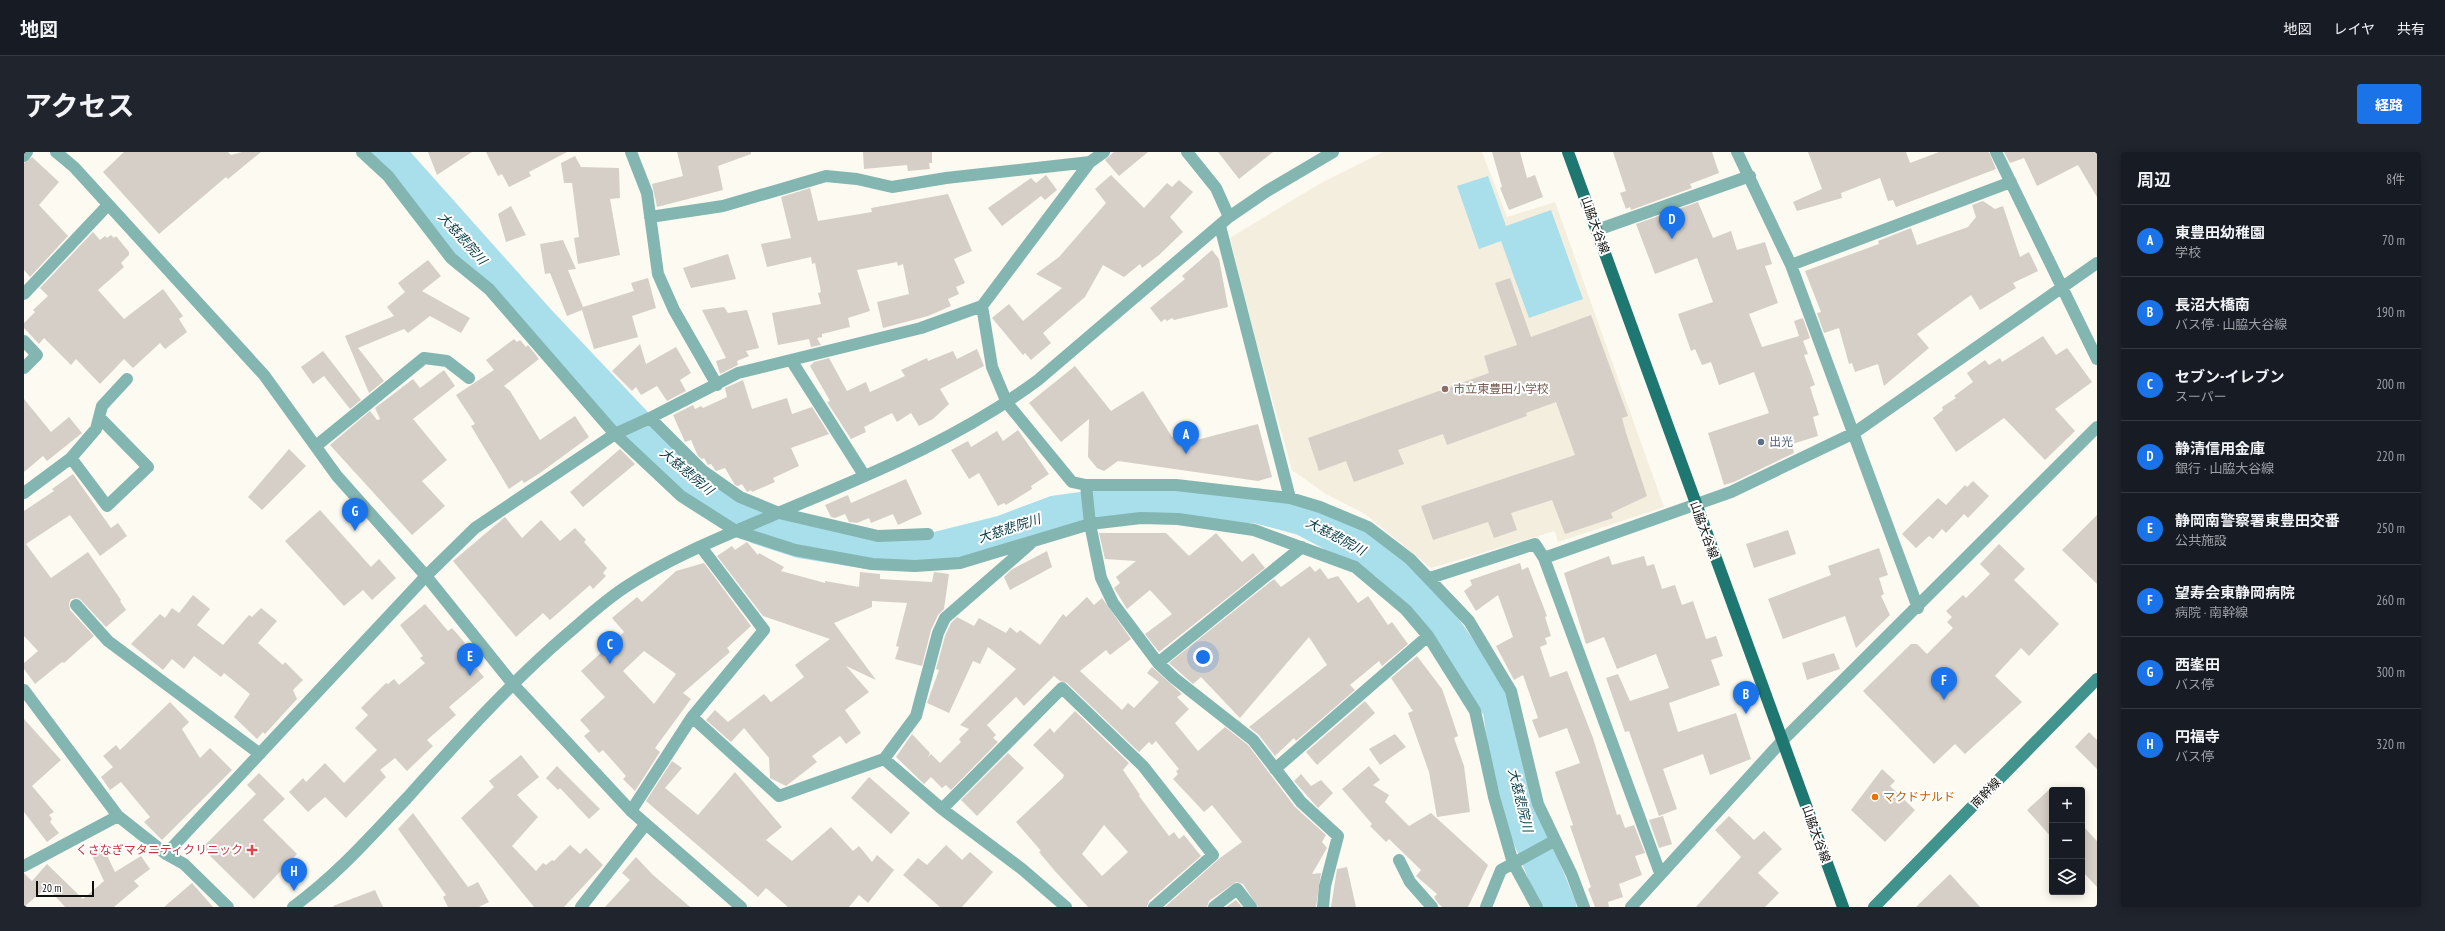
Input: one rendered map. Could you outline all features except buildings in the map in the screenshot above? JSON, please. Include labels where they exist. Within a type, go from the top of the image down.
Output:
[{"type":"main road","name":"山脇大谷線","points":[[1568,152],[1843,907]]},
{"type":"main road","name":"南幹線","points":[[1874,907],[2097,678]]},
{"type":"street","points":[[24,156],[27,152]]},
{"type":"street","points":[[56,152],[74,167],[264,375],[337,476],[426,576],[512,683],[645,825],[741,907]]},
{"type":"street","points":[[362,152],[388,176],[451,258],[489,289],[615,434],[681,496],[736,531],[795,550],[872,564],[915,566],[960,563],[1090,524],[1141,518],[1178,519],[1254,530],[1355,567],[1406,610],[1428,636],[1475,710],[1494,797],[1513,863],[1537,907]]},
{"type":"street","points":[[631,152],[647,193],[658,274],[674,310],[717,385]]},
{"type":"street","points":[[166,854],[426,576],[474,528],[615,434],[717,385],[738,373],[921,328],[982,306],[1090,162],[1104,152]]},
{"type":"street","points":[[1187,152],[1216,188],[1229,217]]},
{"type":"street","points":[[293,907],[323,886],[354,856],[512,683],[594,611],[626,586],[659,566],[951,436],[1006,404],[1038,380],[1229,217],[1267,191],[1333,152]]},
{"type":"street","points":[[1737,152],[1750,176],[1791,265],[1918,608]]},
{"type":"street","points":[[1996,152],[2061,289],[2097,359]]},
{"type":"street","points":[[650,217],[723,206],[826,176],[857,179],[892,187],[946,178],[1090,162]]},
{"type":"street","points":[[1597,230],[1750,176]]},
{"type":"street","points":[[1791,265],[2010,182]]},
{"type":"street","points":[[24,294],[108,205]]},
{"type":"street","points":[[1220,226],[1290,498]]},
{"type":"street","points":[[1544,558],[1696,506],[1731,492],[1854,433],[2097,263]]},
{"type":"street","points":[[982,306],[992,367],[1006,404],[1072,482],[1086,485],[1176,485],[1290,498],[1320,506],[1368,527],[1410,559],[1430,578],[1469,621],[1511,691],[1538,804],[1554,841],[1572,875],[1584,907]]},
{"type":"street","points":[[24,341],[36,355],[24,368]]},
{"type":"street","points":[[316,446],[424,358],[447,360],[469,378]]},
{"type":"street","points":[[791,360],[864,475]]},
{"type":"street","points":[[24,493],[71,458],[96,429],[102,406],[127,380]]},
{"type":"street","points":[[71,458],[107,506],[148,467],[99,417]]},
{"type":"street","points":[[650,418],[703,471],[740,497],[779,513],[878,536],[928,534]]},
{"type":"street","points":[[1631,907],[1660,873],[1782,742],[1918,608],[2097,427]]},
{"type":"street","points":[[1086,485],[1090,524],[1101,578],[1113,603],[1158,663],[1174,678],[1253,740],[1301,802],[1338,836],[1325,886],[1323,907]]},
{"type":"street","points":[[692,717],[779,796],[884,759],[916,716],[938,633],[945,618],[1032,541]]},
{"type":"street","points":[[1430,578],[1535,544],[1544,558],[1660,873]]},
{"type":"street","points":[[631,811],[692,717],[764,630],[701,547]]},
{"type":"street","points":[[1158,663],[1302,547]]},
{"type":"street","points":[[76,605],[108,641],[260,754]]},
{"type":"street","points":[[1275,769],[1428,636]]},
{"type":"street","points":[[942,809],[1062,688],[1143,766],[1213,855],[1154,907]]},
{"type":"street","points":[[24,690],[118,816],[166,854],[184,864],[228,907]]},
{"type":"street","points":[[884,759],[942,809],[1022,869],[1066,907]]},
{"type":"street","points":[[24,866],[118,816]]},
{"type":"street","points":[[582,907],[645,825]]},
{"type":"street","points":[[1486,907],[1501,870],[1554,841]]},
{"type":"street","points":[[1399,860],[1410,882],[1432,907]]},
{"type":"street","points":[[1214,907],[1236,889],[1251,907]]},
{"type":"shaded area","name":"市立東豊田小学校","points":[[1383,152],[1482,152],[1507,217],[1555,202],[1664,507],[1558,542],[1555,531],[1431,568],[1365,514],[1326,494],[1292,470],[1255,337],[1230,238],[1321,183]]},
{"type":"water","points":[[1488,176],[1506,226],[1551,210],[1583,299],[1529,318],[1501,241],[1479,249],[1457,186]]},
{"type":"waterway","name":"大慈悲院川","points":[[387,152],[536,319],[654,444],[685,474],[759,527],[802,541],[871,552],[934,550],[1002,533],[1055,513],[1121,504],[1213,504],[1258,506],[1303,518],[1386,562],[1422,597],[1500,708],[1506,748],[1525,825],[1559,907]]},
{"type":"place","name":"静清信用金庫","points":[[1672,239]]},
{"type":"place","name":"市立東豊田小学校","points":[[1445,389]]},
{"type":"place","name":"出光","points":[[1761,442]]},
{"type":"place","name":"東豊田幼稚園","points":[[1186,454]]},
{"type":"place","name":"西峯田","points":[[355,531]]},
{"type":"place","name":"セブン-イレブン","points":[[610,664]]},
{"type":"place","name":"静岡南警察署東豊田交番","points":[[470,676]]},
{"type":"place","name":"望寿会東静岡病院","points":[[1944,700]]},
{"type":"place","name":"長沼大橋南","points":[[1746,714]]},
{"type":"place","name":"マクドナルド","points":[[1875,797]]},
{"type":"place","name":"くさなぎマタニティクリニック","points":[[252,850]]},
{"type":"place","name":"円福寺","points":[[294,891]]}]
